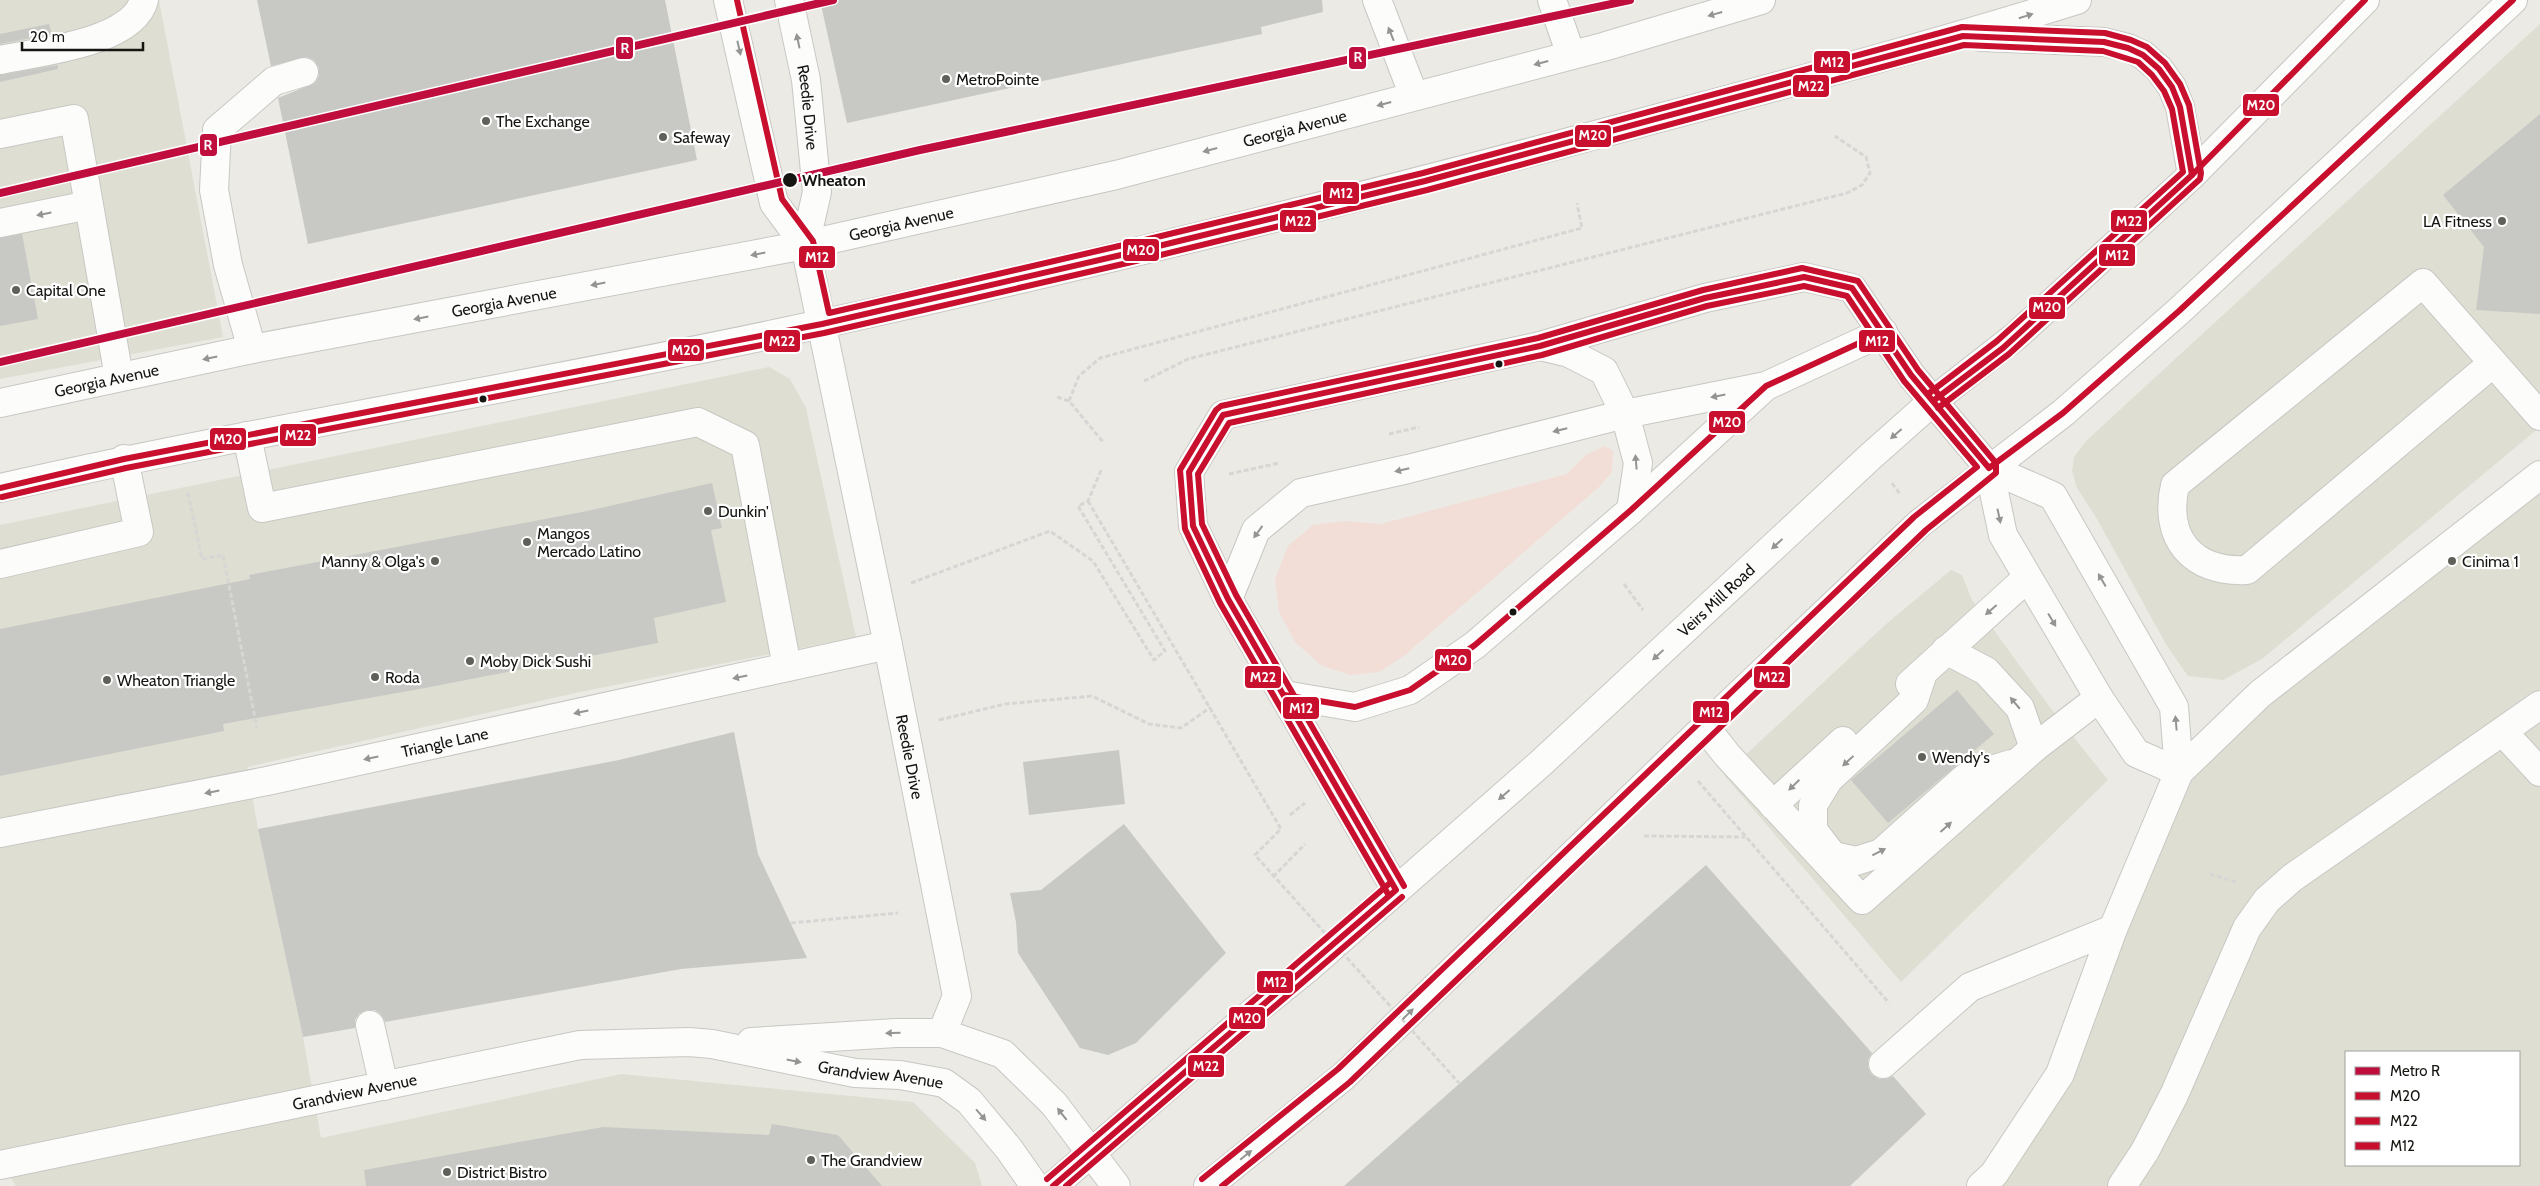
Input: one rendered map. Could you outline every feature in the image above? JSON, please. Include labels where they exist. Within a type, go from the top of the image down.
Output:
[{"type":"main road","points":[[0,60],[86,43],[120,29],[142,8],[144,0]]},
{"type":"main road","name":"Reedie Drive","points":[[728,0],[774,203],[806,245]]},
{"type":"main road","name":"Reedie Drive","points":[[789,0],[806,80],[817,192],[806,245],[888,645],[957,996],[942,1033]]},
{"type":"main road","points":[[1377,0],[1414,96]]},
{"type":"main road","points":[[1552,0],[1570,55]]},
{"type":"main road","name":"Georgia Avenue","points":[[0,403],[252,350],[806,245],[1116,175],[1570,55],[1761,0]]},
{"type":"main road","points":[[0,488],[124,459],[822,324],[1134,252],[1426,180],[1963,36],[2077,0]]},
{"type":"main road","name":"Veirs Mill Road","points":[[1053,1186],[1251,1014],[1309,967],[1541,764],[1864,462],[1933,401],[2010,342],[2192,175],[2365,0]]},
{"type":"main road","points":[[1208,1186],[1344,1076],[1704,727],[1920,523],[1989,468],[2064,413],[2179,311],[2513,0]]},
{"type":"main road","points":[[1963,36],[2104,42],[2128,48],[2143,55],[2159,69],[2172,87],[2180,107],[2192,175]]},
{"type":"main road","points":[[252,350],[228,265],[214,190],[217,130],[274,81],[304,72]]},
{"type":"main road","points":[[0,134],[74,119],[119,377]]},
{"type":"main road","points":[[0,223],[89,205]]},
{"type":"main road","points":[[1396,890],[1228,599],[1193,526],[1188,472],[1224,415],[1540,346],[1705,298],[1804,277],[1852,288],[1911,375],[1989,468],[2053,496],[2174,707],[2180,772]]},
{"type":"main road","points":[[2493,363],[2247,570],[2228,571],[2209,566],[2193,556],[2180,541],[2173,523],[2171,504],[2175,485],[2423,283],[2540,416]]},
{"type":"main road","points":[[1228,599],[1256,530],[1301,493],[1408,469],[1625,414],[1766,386],[1882,332]]},
{"type":"main road","points":[[1540,346],[1569,353],[1604,371],[1625,414],[1638,464],[1631,510]]},
{"type":"main road","points":[[1284,695],[1355,707],[1410,690],[1475,645],[1631,510],[1766,386]]},
{"type":"main road","points":[[247,436],[262,508],[698,422],[745,445],[787,667]]},
{"type":"main road","points":[[0,564],[139,532],[124,459]]},
{"type":"main road","points":[[1989,468],[2003,535],[2099,698],[2136,753],[2180,772]]},
{"type":"main road","points":[[1981,1186],[1994,1174],[2060,1074],[2113,929],[2180,772],[2260,694],[2540,475]]},
{"type":"main road","points":[[1773,805],[1808,771],[1923,673],[2027,578]]},
{"type":"main road","name":"Triangle Lane","points":[[0,833],[277,779],[888,645]]},
{"type":"main road","points":[[1946,650],[1986,671],[2020,708],[2027,754]]},
{"type":"main road","points":[[1923,673],[1914,700],[1829,779],[1813,805],[1813,830],[1833,856],[1856,861],[1881,853],[1964,778],[2027,754]]},
{"type":"main road","points":[[1704,727],[1773,805],[1862,900],[2027,754],[2099,698]]},
{"type":"main road","points":[[2122,1186],[2149,1144],[2174,1095],[2247,928],[2267,900],[2292,878],[2540,705]]},
{"type":"main road","points":[[2503,732],[2540,772]]},
{"type":"main road","points":[[1883,1064],[1970,987],[2113,929]]},
{"type":"main road","points":[[370,1025],[384,1086]]},
{"type":"main road","name":"Grandview Avenue","points":[[712,1044],[896,1033],[942,1033]]},
{"type":"main road","points":[[942,1033],[1003,1054],[1054,1104],[1116,1186]]},
{"type":"main road","name":"Grandview Avenue","points":[[0,1165],[580,1045],[689,1042],[712,1044],[855,1073],[900,1075],[944,1083],[969,1101],[1009,1148],[1035,1186]]},
{"type":"path","points":[[1144,381],[1188,358],[1847,193],[1862,185],[1870,174],[1866,156],[1835,136]]},
{"type":"path","points":[[1069,401],[1080,376],[1100,358],[1582,228],[1578,203]]},
{"type":"path","points":[[1056,397],[1069,401],[1104,443]]},
{"type":"path","points":[[910,583],[1050,531],[1092,562],[1154,660],[1165,651],[1078,506],[1088,502],[1102,468]]},
{"type":"path","points":[[188,493],[202,559],[222,555],[257,728]]},
{"type":"path","points":[[1088,502],[1211,707],[1281,829],[1254,855],[1459,1083]]},
{"type":"path","points":[[1624,584],[1643,610]]},
{"type":"path","points":[[938,720],[1005,704],[1092,696],[1149,724],[1181,728],[1211,707]]},
{"type":"path","points":[[1697,781],[1889,1003]]},
{"type":"path","points":[[1635,836],[1746,837]]},
{"type":"path","points":[[1273,878],[1305,844]]},
{"type":"path","points":[[791,923],[898,913]]},
{"type":"shaded area","points":[[0,0],[159,0],[223,337],[0,379]]},
{"type":"shaded area","points":[[2540,24],[2540,427],[2262,659],[2223,680],[2188,676],[2167,646],[2097,519],[2077,488],[2072,471],[2074,457],[2086,441]]},
{"type":"shaded area","points":[[769,367],[790,379],[806,408],[856,637],[580,692],[247,767],[258,829],[303,1037],[321,1138],[621,1074],[913,1102],[975,1163],[982,1186],[16,1186],[0,1161],[0,525]]},
{"type":"shaded area","points":[[1605,446],[1613,451],[1612,472],[1599,487],[1405,655],[1379,672],[1350,675],[1322,666],[1295,642],[1279,612],[1275,579],[1288,546],[1313,525],[1344,521],[1381,524],[1567,474],[1586,455]]},
{"type":"shaded area","points":[[2540,476],[2540,1186],[1981,1186],[2060,1074],[2179,772]]},
{"type":"shaded area","points":[[1951,570],[1962,575],[1972,600],[2052,710],[2108,780],[1901,982],[1724,775],[1885,625]]},
{"type":"building","name":"The Exchange","points":[[257,0],[665,0],[697,160],[308,244],[278,98],[315,83],[319,76],[319,68],[314,60],[307,57],[271,66]]},
{"type":"building","name":"MetroPointe","points":[[820,0],[1322,0],[1323,12],[1261,27],[1262,34],[847,123]]},
{"type":"building","points":[[49,24],[52,34],[0,44],[0,34]]},
{"type":"building","points":[[58,65],[58,69],[0,82],[0,75]]},
{"type":"building","name":"LA Fitness","points":[[2540,114],[2540,314],[2476,310],[2484,247],[2443,195]]},
{"type":"building","name":"Capital One","points":[[22,234],[38,319],[0,326],[0,238]]},
{"type":"building","points":[[712,483],[722,528],[711,530],[726,602],[654,618],[658,643],[425,688],[223,724],[224,731],[0,776],[0,629],[250,579],[249,575],[587,511]]},
{"type":"building","name":"Wendy's","points":[[1957,690],[1994,734],[1888,823],[1851,780]]},
{"type":"building","points":[[734,732],[758,854],[807,958],[681,969],[385,1022],[381,1014],[375,1010],[367,1010],[359,1014],[355,1020],[355,1028],[303,1037],[258,829],[619,760]]},
{"type":"building","points":[[1119,750],[1125,804],[1029,815],[1023,762]]},
{"type":"building","points":[[1124,824],[1226,953],[1136,1043],[1108,1055],[1080,1048],[1018,953],[1016,922],[1010,893],[1041,890]]},
{"type":"building","points":[[1706,865],[1872,1053],[1868,1060],[1871,1074],[1879,1079],[1893,1076],[1926,1114],[1850,1186],[1344,1186]]},
{"type":"building","points":[[772,1124],[838,1135],[882,1186],[366,1186],[364,1170],[603,1127],[769,1135]]},
{"type":"metro line","name":"R","points":[[0,193],[833,0]]},
{"type":"metro line","name":"R","points":[[0,362],[920,150],[1630,0]]},
{"type":"transit line","name":"M12","points":[[737,0],[782,199],[813,241],[829,313],[1423,173],[1962,27],[2105,33],[2131,40],[2147,47],[2165,63],[2180,84],[2189,105],[2201,173],[2200,179],[2009,354],[1938,408]]},
{"type":"transit line","name":"M20","points":[[1933,401],[2003,348],[2192,175],[2365,0]]},
{"type":"transit line","name":"M20","points":[[1053,1186],[1396,890],[1228,599],[1193,526],[1189,472],[1223,415],[1540,346],[1705,298],[1804,277],[1852,288],[1911,375],[1989,468],[2063,413],[2179,311],[2513,0]]},
{"type":"transit line","name":"M20","points":[[0,488],[124,459],[822,324],[1134,252],[1425,181],[1963,36],[2104,42],[2128,48],[2143,55],[2159,69],[2172,87],[2180,107],[2192,175]]},
{"type":"transit line","name":"M22","points":[[2,497],[126,468],[824,333],[1136,261],[1427,190],[1964,45],[2103,51],[2138,62],[2152,75],[2164,91],[2172,109],[2183,172],[1997,341],[1928,394]]},
{"type":"transit line","name":"M22","points":[[1222,1186],[1350,1082],[1926,530],[1996,473],[1996,463],[1918,370],[1858,281],[1802,268],[1703,290],[1538,338],[1221,406],[1216,410],[1180,470],[1185,529],[1220,603],[1388,894]]},
{"type":"transit line","name":"M12","points":[[1202,1179],[1338,1069],[1914,517],[1977,467],[1904,381],[1847,296],[1804,286],[1707,306],[1542,355],[1229,423],[1198,474],[1202,524],[1236,595],[1404,886]]},
{"type":"transit line","name":"M20","points":[[1284,695],[1355,707],[1410,690],[1475,645],[1631,510],[1766,386],[1883,332]]},
{"type":"transit line","name":"M12","points":[[1047,1179],[1390,883]]},
{"type":"transit line","name":"M22","points":[[1066,1186],[1402,897]]},
{"type":"place","name":"MetroPointe","points":[[946,79]]},
{"type":"place","name":"The Exchange","points":[[486,121]]},
{"type":"place","name":"Safeway","points":[[663,137]]},
{"type":"place","name":"Wheaton","points":[[790,180]]},
{"type":"place","name":"LA Fitness","points":[[2502,221]]},
{"type":"place","name":"Capital One","points":[[16,290]]},
{"type":"place","name":"Dunkin'","points":[[708,511]]},
{"type":"place","name":"Mangos Mercado Latino","points":[[527,542]]},
{"type":"place","name":"Manny & Olga's","points":[[435,561]]},
{"type":"place","name":"Cinima 1","points":[[2452,561]]},
{"type":"place","name":"Moby Dick Sushi","points":[[470,661]]},
{"type":"place","name":"Roda","points":[[375,677]]},
{"type":"place","name":"Wheaton Triangle","points":[[107,680]]},
{"type":"place","name":"Wendy's","points":[[1922,757]]},
{"type":"place","name":"The Grandview","points":[[811,1160]]},
{"type":"place","name":"District Bistro","points":[[447,1172]]}]
